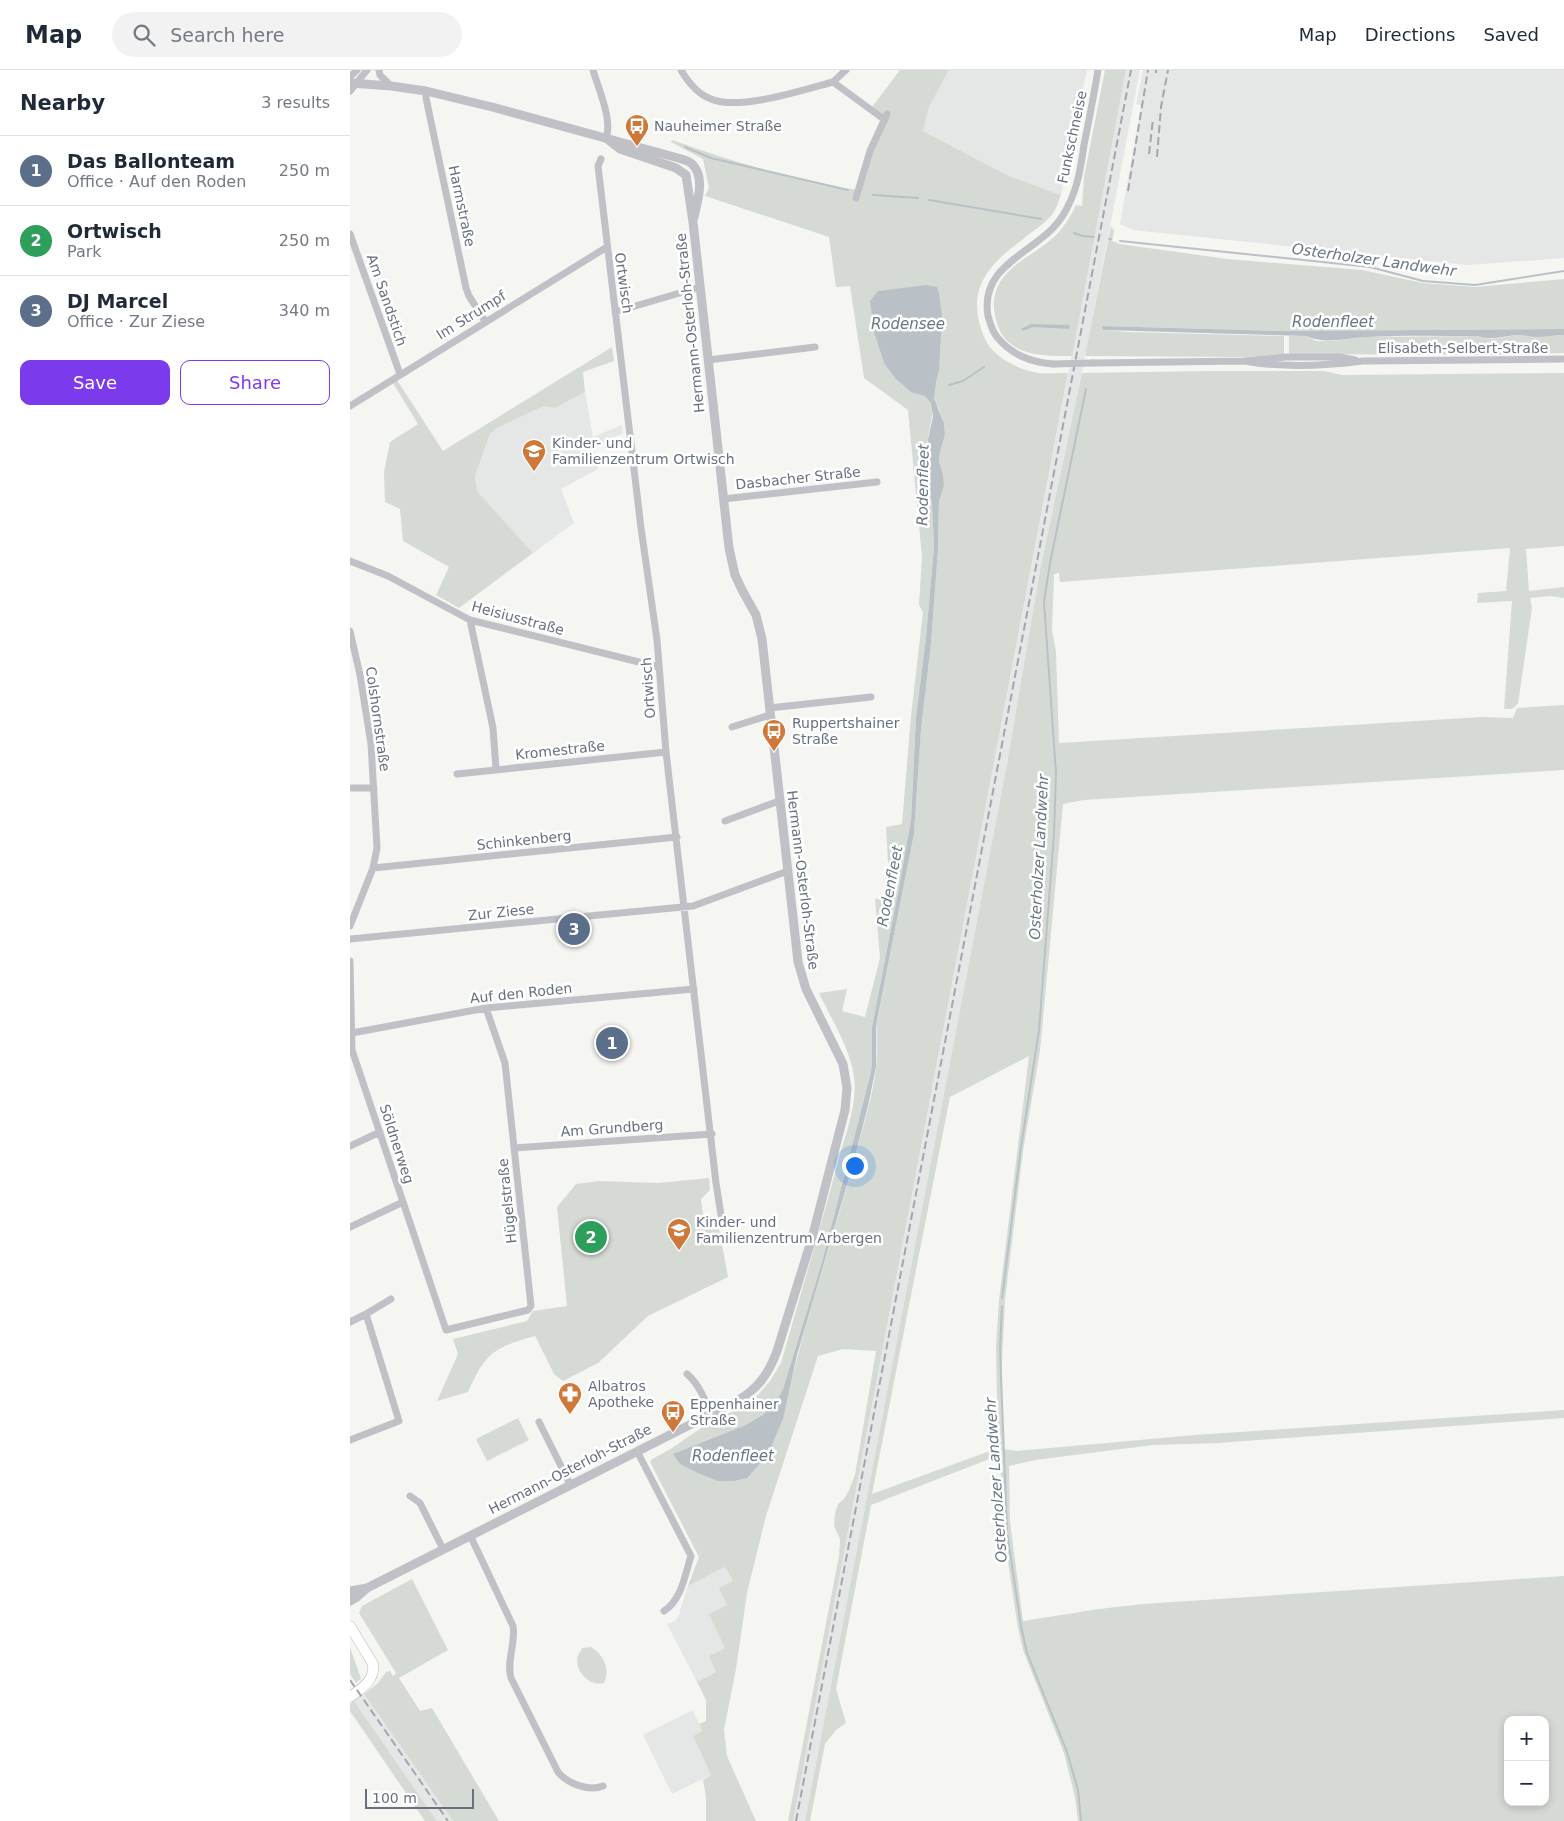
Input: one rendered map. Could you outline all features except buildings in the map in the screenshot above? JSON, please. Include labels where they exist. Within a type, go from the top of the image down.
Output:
[{"type":"main road","points":[[350,1626],[373,1664],[374,1671],[370,1680],[350,1697]]},
{"type":"street","points":[[351,84],[357,70]]},
{"type":"street","points":[[351,84],[367,70]]},
{"type":"street","points":[[379,70],[380,75],[391,86]]},
{"type":"street","points":[[351,84],[391,86],[426,91],[606,138],[608,122],[593,70]]},
{"type":"street","points":[[681,70],[689,83],[699,93],[711,100],[722,102],[751,101],[775,97],[833,82],[846,70]]},
{"type":"street","name":"Funkschneise","points":[[1094,363],[1053,364],[1041,363],[1021,357],[1004,345],[994,334],[987,310],[988,295],[992,283],[1003,267],[1053,228],[1069,204],[1077,182],[1098,70]]},
{"type":"street","points":[[833,82],[886,117],[870,152],[856,198]]},
{"type":"street","name":"Harmstraße","points":[[426,91],[466,288],[485,321]]},
{"type":"street","name":"Hermann-Osterloh-Straße","points":[[606,138],[692,163],[698,172],[700,185],[693,222]]},
{"type":"street","name":"Hermann-Osterloh-Straße","points":[[350,1591],[367,1588],[711,1414],[744,1397],[764,1378],[770,1369],[777,1351],[812,1238],[847,1099],[846,1074],[842,1061],[806,989],[800,972],[759,624],[742,590],[732,562],[723,499],[693,222],[686,176],[676,168],[620,148],[606,138]]},
{"type":"street","name":"Ortwisch","points":[[601,159],[598,166],[606,247],[657,640],[666,752],[712,1134],[716,1183],[722,1215]]},
{"type":"street","name":"Am Sandstich","points":[[350,234],[400,374]]},
{"type":"street","name":"Im Strumpf","points":[[350,406],[606,247]]},
{"type":"street","points":[[615,312],[700,287]]},
{"type":"street","points":[[708,360],[815,347]]},
{"type":"street","name":"Elisabeth-Selbert-Straße","points":[[1094,363],[1244,361],[1286,357],[1340,357],[1363,361],[1564,359]]},
{"type":"street","name":"Dasbacher Straße","points":[[723,499],[877,482]]},
{"type":"street","name":"Heisiusstraße","points":[[350,561],[388,576],[470,620],[659,667]]},
{"type":"street","points":[[470,620],[493,728],[496,770]]},
{"type":"street","name":"Colshornstraße","points":[[350,631],[360,675],[370,735],[377,848],[373,868],[350,926]]},
{"type":"street","points":[[732,727],[770,711],[871,697]]},
{"type":"street","name":"Kromestraße","points":[[457,774],[666,752]]},
{"type":"street","points":[[350,788],[374,788]]},
{"type":"street","points":[[725,821],[779,800]]},
{"type":"street","name":"Schinkenberg","points":[[373,868],[677,836]]},
{"type":"street","name":"Zur Ziese","points":[[350,939],[693,906],[788,871]]},
{"type":"street","name":"Söldnerweg","points":[[350,961],[352,1050],[446,1330]]},
{"type":"street","name":"Auf den Roden","points":[[352,1033],[486,1008],[694,989]]},
{"type":"street","name":"Hügelstraße","points":[[446,1330],[528,1310],[531,1306],[505,1063],[486,1008]]},
{"type":"street","points":[[350,1146],[380,1132]]},
{"type":"street","name":"Am Grundberg","points":[[514,1148],[712,1134]]},
{"type":"street","points":[[350,1227],[403,1202]]},
{"type":"street","points":[[350,1322],[391,1299]]},
{"type":"street","points":[[350,1440],[399,1421],[366,1314]]},
{"type":"street","points":[[687,1374],[702,1394],[711,1414]]},
{"type":"street","points":[[539,1422],[570,1484]]},
{"type":"street","points":[[638,1451],[691,1556],[682,1585],[672,1606],[664,1611]]},
{"type":"street","points":[[410,1496],[420,1503],[443,1549]]},
{"type":"street","points":[[470,1535],[514,1626],[514,1642],[508,1667],[511,1678],[558,1772],[564,1779],[573,1783],[597,1789],[603,1786]]},
{"type":"street","name":"Hermann-Osterloh-Straße","points":[[350,1601],[357,1598],[367,1588]]},
{"type":"shaded area","points":[[900,70],[949,70],[929,107],[923,131],[1009,176],[1061,195],[1056,209],[1051,216],[1009,250],[989,271],[982,282],[978,294],[977,308],[979,322],[985,339],[989,346],[1007,362],[1042,373],[1068,373],[793,1821],[788,1821],[839,1556],[840,1539],[834,1526],[835,1513],[838,1504],[844,1499],[849,1490],[855,1475],[876,1351],[843,1349],[818,1356],[766,1516],[747,1593],[736,1669],[724,1730],[727,1756],[756,1821],[706,1821],[706,1797],[703,1780],[711,1775],[693,1736],[702,1731],[699,1724],[706,1721],[706,1700],[697,1682],[716,1672],[709,1656],[725,1648],[709,1614],[727,1605],[719,1588],[733,1581],[725,1567],[688,1586],[699,1557],[650,1462],[704,1426],[739,1408],[758,1395],[770,1381],[781,1363],[853,1109],[855,1087],[849,1055],[819,993],[847,989],[842,1011],[865,1017],[880,958],[875,899],[890,898],[886,827],[902,824],[911,716],[923,612],[919,605],[922,557],[908,410],[864,378],[850,286],[836,287],[829,237],[705,196],[709,188],[703,159],[671,142],[672,140],[740,163],[787,176],[858,190],[883,121],[872,107]],"holes":[[[938,407],[944,423],[945,435],[939,462],[944,486],[939,501],[938,550],[931,644],[921,730],[914,834],[878,1015],[875,1078],[849,1179],[789,1391],[783,1389],[822,1262],[871,1072],[872,1027],[911,820],[916,717],[926,637],[934,546],[932,506],[925,454],[933,410]]]},
{"type":"shaded area","points":[[949,70],[1087,70],[1061,195],[1009,176],[923,131],[929,107]]},
{"type":"shaded area","points":[[1105,70],[1126,70],[1072,356],[1032,353],[1014,346],[1006,340],[1000,331],[994,309],[995,295],[999,284],[1006,274],[1058,234],[1076,205],[1082,206],[1084,177]]},
{"type":"shaded area","points":[[1126,70],[1140,70],[1082,373],[1040,570],[1007,764],[805,1821],[793,1821]]},
{"type":"shaded area","points":[[1143,70],[1564,70],[1564,258],[1467,265],[1134,230],[1120,224],[1141,106],[1136,104]]},
{"type":"shaded area","points":[[1111,226],[1114,231],[1112,241],[1120,244],[1227,259],[1362,270],[1423,283],[1475,287],[1564,279],[1564,329],[1282,331],[1103,326],[1103,330],[1128,332],[1284,336],[1284,354],[1245,357],[1085,356]]},
{"type":"shaded area","points":[[1519,335],[1535,337],[1564,335],[1564,353],[1493,355],[1289,354],[1289,336],[1306,336],[1316,341],[1333,341],[1365,337],[1478,336],[1493,339]]},
{"type":"shaded area","points":[[612,347],[614,361],[583,372],[585,392],[555,408],[544,406],[497,428],[490,434],[475,476],[477,491],[533,553],[459,608],[436,595],[449,567],[403,541],[400,509],[385,502],[384,472],[390,442],[418,424],[393,383],[397,380],[443,451]]},
{"type":"shaded area","points":[[1324,371],[1342,375],[1564,373],[1564,546],[1526,549],[1529,591],[1564,587],[1564,598],[1550,596],[1530,598],[1532,608],[1518,704],[1512,709],[1504,709],[1512,601],[1477,603],[1478,593],[1506,591],[1510,548],[1060,582],[1059,573],[1054,574],[1052,630],[1056,652],[1059,743],[1482,717],[1513,718],[1517,708],[1564,705],[1564,770],[1084,800],[1063,804],[1040,1051],[1023,1151],[1005,1300],[1001,1383],[1004,1449],[1017,1451],[1195,1435],[1564,1410],[1564,1418],[1218,1443],[1153,1445],[1035,1460],[1009,1466],[1010,1522],[1023,1621],[1143,1604],[1564,1576],[1564,1821],[1078,1821],[1075,1797],[1064,1753],[1023,1650],[1018,1628],[1004,1536],[1000,1458],[997,1456],[871,1505],[836,1689],[846,1723],[836,1730],[825,1744],[810,1821],[805,1821],[1007,764],[1040,570],[1082,373]],"holes":[[[1029,1056],[999,1300],[996,1347],[998,1448],[872,1494],[950,1097]]]},
{"type":"shaded area","name":"Kinder- und Familienzentrum Ortwisch","points":[[585,392],[593,437],[622,425],[623,433],[594,447],[598,469],[561,489],[574,523],[533,553],[477,491],[475,476],[490,434],[496,428],[544,406],[555,408]]},
{"type":"shaded area","points":[[709,1178],[710,1190],[701,1199],[704,1222],[718,1223],[728,1277],[648,1316],[598,1363],[563,1381],[554,1374],[535,1336],[509,1344],[492,1354],[480,1368],[468,1392],[437,1401],[458,1354],[453,1339],[527,1321],[533,1311],[567,1306],[557,1207],[576,1184],[599,1181],[658,1183]]},
{"type":"shaded area","points":[[518,1418],[529,1440],[487,1461],[476,1439]]},
{"type":"shaded area","points":[[725,1567],[733,1581],[727,1605],[725,1648],[716,1672],[697,1682],[667,1624],[675,1621],[678,1617],[688,1586]]},
{"type":"shaded area","points":[[412,1579],[448,1650],[399,1678],[420,1711],[432,1708],[499,1821],[453,1821],[364,1694],[378,1683],[386,1672],[390,1671],[393,1676],[396,1673],[359,1613],[362,1606]]},
{"type":"shaded area","points":[[350,1647],[361,1679],[356,1683],[350,1674]]},
{"type":"shaded area","points":[[591,1647],[605,1662],[607,1672],[604,1683],[598,1684],[588,1680],[580,1672],[577,1661],[578,1655],[582,1648]]},
{"type":"shaded area","points":[[364,1694],[453,1821],[437,1821],[354,1701]]},
{"type":"shaded area","points":[[354,1701],[437,1821],[425,1821],[350,1711],[350,1704]]},
{"type":"shaded area","points":[[693,1710],[702,1731],[693,1736],[711,1775],[672,1794],[643,1735]]},
{"type":"water","name":"Rodensee","points":[[926,285],[937,287],[942,316],[939,370],[934,399],[944,423],[945,435],[939,462],[944,486],[939,501],[938,550],[931,644],[921,730],[914,834],[878,1015],[876,1067],[851,1171],[797,1355],[783,1419],[771,1447],[747,1478],[734,1481],[718,1481],[680,1464],[673,1454],[746,1425],[763,1415],[777,1401],[783,1389],[822,1262],[871,1072],[872,1027],[911,820],[916,717],[926,637],[934,546],[932,506],[925,454],[933,416],[931,403],[925,396],[911,392],[896,379],[884,363],[874,332],[870,301],[878,291]]},
{"type":"water","points":[[1031,324],[1070,325],[1069,329],[1033,327],[1023,331],[1021,329]]},
{"type":"water","points":[[1102,326],[1282,331],[1564,329],[1564,335],[1536,337],[1517,335],[1493,338],[1478,336],[1394,336],[1329,341],[1306,336],[1103,330]]},
{"type":"waterway","points":[[685,147],[711,158],[848,190]]},
{"type":"waterway","points":[[873,195],[918,198]]},
{"type":"waterway","points":[[929,200],[1041,219]]},
{"type":"waterway","points":[[1074,233],[1094,237]]},
{"type":"waterway","name":"Osterholzer Landwehr","points":[[1120,241],[1370,267],[1423,281],[1475,285],[1564,271]]},
{"type":"waterway","name":"Rodenfleet","points":[[949,385],[963,381],[984,367]]},
{"type":"waterway","name":"Osterholzer Landwehr","points":[[1002,1298],[1021,1147],[1039,1030],[1054,834],[1056,773],[1044,602],[1050,563],[1086,389]]},
{"type":"waterway","name":"Osterholzer Landwehr","points":[[1002,1306],[1000,1349],[1007,1532],[1021,1626],[1027,1653],[1067,1752],[1078,1790],[1081,1821]]},
{"type":"railway","points":[[796,1821],[1131,70]]},
{"type":"railway","points":[[1128,191],[1148,70]]},
{"type":"railway","points":[[1157,157],[1161,107],[1168,70]]},
{"type":"railway","points":[[1149,154],[1153,119]]},
{"type":"railway","points":[[350,1680],[448,1821]]},
{"type":"place","name":"Nauheimer Straße","points":[[637,147]]},
{"type":"place","name":"Kinder- und Familienzentrum Ortwisch","points":[[534,472]]},
{"type":"place","name":"Ruppertshainer Straße","points":[[774,752]]},
{"type":"place","name":"DJ Marcel","points":[[574,929]]},
{"type":"place","name":"Das Ballonteam","points":[[612,1043]]},
{"type":"place","name":"Ortwisch","points":[[591,1237]]},
{"type":"place","name":"Kinder- und Familienzentrum Arbergen","points":[[679,1251]]},
{"type":"place","name":"Albatros Apotheke","points":[[570,1415]]},
{"type":"place","name":"Eppenhainer Straße","points":[[673,1433]]}]
